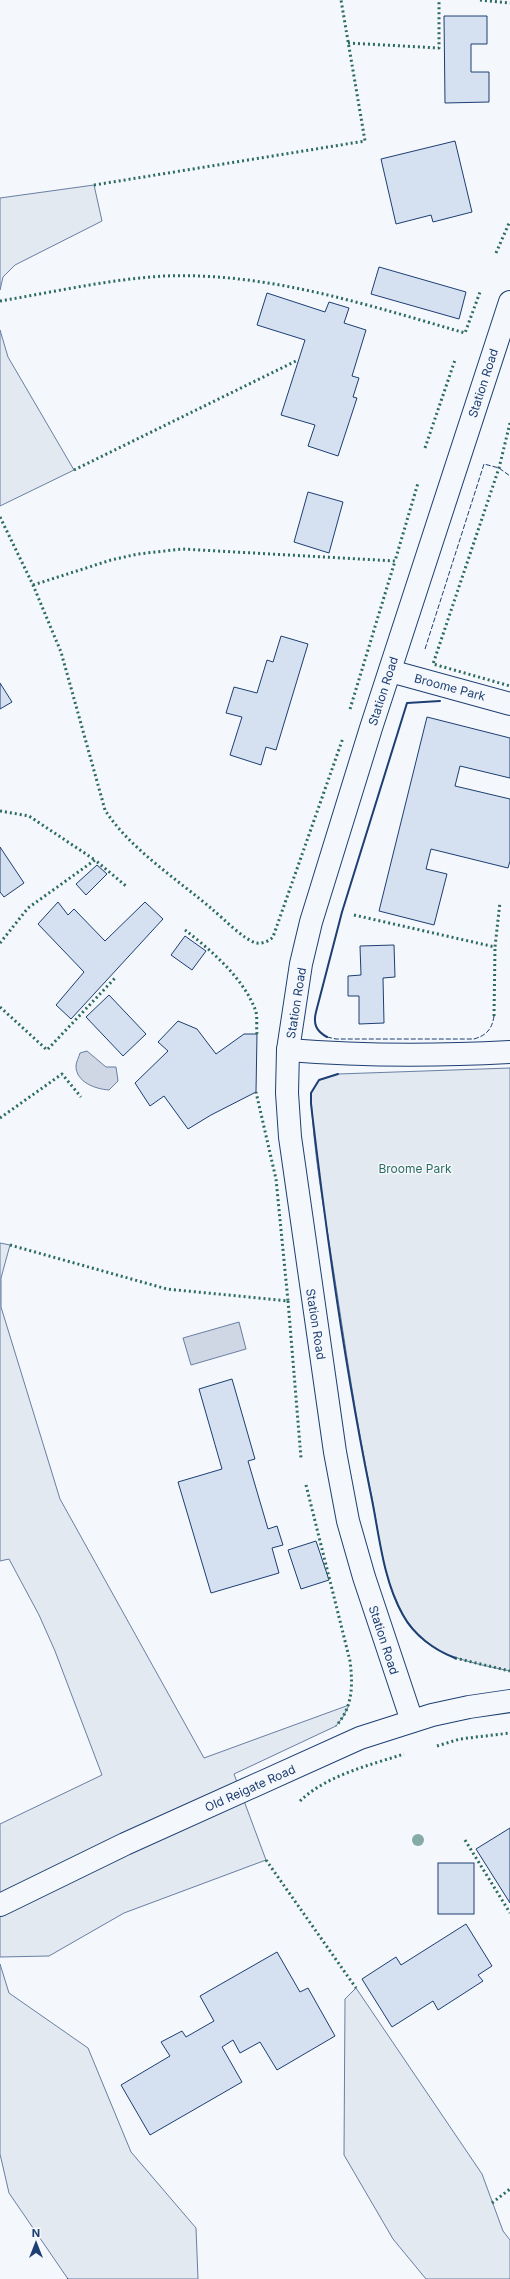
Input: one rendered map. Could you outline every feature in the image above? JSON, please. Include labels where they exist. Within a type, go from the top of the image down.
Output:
[{"type":"street","name":"Station Road","points":[[412,1721],[357,1555],[340,1479],[290,1137],[287,1093],[288,1050],[299,976],[310,928],[390,670],[510,302]]},
{"type":"street","name":"Broome Park","points":[[390,670],[510,704]]},
{"type":"street","points":[[288,1050],[341,1054],[510,1052]]},
{"type":"street","name":"Old Reigate Road","points":[[0,1905],[125,1844],[337,1748],[412,1721],[469,1707],[510,1701]]},
{"type":"green space","points":[[94,185],[102,221],[15,265],[3,277],[0,290],[0,198]]},
{"type":"green space","points":[[0,330],[8,357],[74,470],[0,506]]},
{"type":"green space","name":"Broome Park","points":[[510,1068],[510,1671],[454,1657],[429,1644],[408,1624],[393,1595],[384,1563],[351,1382],[319,1180],[311,1093],[319,1080],[338,1074]]},
{"type":"green space","points":[[0,1243],[10,1245],[1,1278],[1,1307],[60,1499],[204,1758],[349,1705],[343,1717],[336,1726],[234,1774],[266,1860],[124,1913],[49,1956],[0,1957],[0,1824],[102,1775],[55,1651],[39,1615],[9,1559],[0,1561]]},
{"type":"green space","points":[[0,1964],[9,1993],[88,2048],[131,2152],[196,2228],[198,2279],[68,2279],[9,2193],[0,2154]]},
{"type":"green space","points":[[356,1988],[482,2174],[503,2231],[510,2240],[510,2279],[426,2279],[393,2239],[344,2155],[345,1999]]},
{"type":"shaded area","points":[[87,1051],[106,1067],[116,1067],[118,1081],[109,1090],[87,1084],[79,1076],[76,1063],[80,1053]]},
{"type":"shaded area","points":[[239,1322],[246,1349],[191,1365],[183,1338]]},
{"type":"building","points":[[444,16],[487,16],[487,44],[471,44],[471,72],[489,72],[489,102],[445,103]]},
{"type":"building","points":[[455,141],[472,212],[433,222],[431,215],[396,224],[381,159]]},
{"type":"building","points":[[379,267],[466,292],[459,319],[371,294]]},
{"type":"building","points":[[267,293],[325,312],[329,302],[349,308],[344,323],[366,330],[352,376],[359,378],[353,397],[357,398],[338,456],[308,446],[315,425],[281,415],[305,340],[257,325]]},
{"type":"building","points":[[308,492],[343,502],[329,553],[294,542]]},
{"type":"building","points":[[281,636],[308,644],[276,750],[266,747],[261,765],[230,755],[242,717],[226,713],[234,687],[257,693],[267,660],[273,662]]},
{"type":"building","points":[[0,683],[12,702],[0,709]]},
{"type":"building","points":[[427,717],[510,738],[510,778],[460,766],[455,786],[510,799],[510,861],[508,868],[431,849],[426,869],[447,874],[434,925],[379,911]]},
{"type":"building","points":[[0,847],[24,883],[4,897],[0,892]]},
{"type":"building","points":[[97,865],[107,874],[86,895],[76,884]]},
{"type":"building","points":[[58,902],[68,915],[74,909],[105,941],[145,902],[163,919],[71,1019],[56,1005],[84,972],[38,924]]},
{"type":"building","points":[[185,936],[206,951],[192,970],[171,955]]},
{"type":"building","points":[[394,945],[395,977],[383,978],[384,1023],[359,1024],[359,996],[348,996],[348,976],[361,975],[360,946]]},
{"type":"building","points":[[109,995],[146,1034],[123,1056],[86,1017]]},
{"type":"building","points":[[178,1021],[197,1029],[216,1054],[244,1034],[257,1034],[256,1092],[211,1115],[188,1129],[164,1096],[150,1106],[135,1083],[168,1051],[158,1042]]},
{"type":"building","points":[[232,1379],[255,1459],[248,1461],[268,1529],[277,1526],[283,1545],[272,1548],[279,1573],[211,1593],[178,1482],[222,1469],[199,1389]]},
{"type":"building","points":[[316,1541],[329,1580],[301,1589],[288,1550]]},
{"type":"building","points":[[510,1828],[510,1903],[476,1849]]},
{"type":"building","points":[[438,1863],[474,1863],[474,1914],[438,1914]]},
{"type":"building","points":[[466,1924],[492,1966],[478,1975],[483,1981],[438,2010],[433,2001],[392,2027],[362,1979],[396,1957],[401,1965]]},
{"type":"building","points":[[277,1952],[300,1992],[308,1988],[335,2036],[277,2070],[260,2042],[240,2053],[233,2040],[222,2047],[242,2082],[150,2135],[121,2085],[170,2056],[161,2042],[182,2031],[186,2037],[214,2021],[200,1996]]},
{"type":"hedge","points":[[94,185],[365,141],[341,0]]},
{"type":"hedge","points":[[348,43],[439,48],[439,0]]},
{"type":"hedge","points":[[480,0],[510,3]]},
{"type":"hedge","points":[[496,253],[510,221]]},
{"type":"hedge","points":[[0,301],[124,280],[165,276],[203,276],[241,279],[317,292],[465,333],[480,292]]},
{"type":"hedge","points":[[74,470],[298,360]]},
{"type":"hedge","points":[[425,448],[455,360]]},
{"type":"hedge","points":[[510,423],[499,468],[433,664],[510,686]]},
{"type":"hedge","points":[[33,585],[111,560],[138,554],[182,549],[395,561],[418,483]]},
{"type":"hedge","points":[[0,517],[33,585],[61,652],[105,810],[115,824],[140,850],[251,941],[261,943],[268,941],[273,937],[343,738]]},
{"type":"hedge","points":[[350,709],[395,561]]},
{"type":"hedge","points":[[0,811],[29,816],[95,860]]},
{"type":"hedge","points":[[0,943],[28,908],[95,860],[126,886]]},
{"type":"hedge","points":[[354,915],[495,947],[500,902]]},
{"type":"hedge","points":[[185,930],[225,965],[243,986],[256,1011],[257,1034]]},
{"type":"hedge","points":[[494,1016],[495,947]]},
{"type":"hedge","points":[[0,1007],[47,1050],[116,977]]},
{"type":"hedge","points":[[0,1118],[62,1074],[81,1097]]},
{"type":"hedge","points":[[10,1245],[167,1289],[288,1301],[276,1179],[256,1092]]},
{"type":"hedge","points":[[288,1301],[301,1458]]},
{"type":"hedge","points":[[306,1485],[350,1661],[351,1687],[349,1703],[342,1719],[336,1726]]},
{"type":"hedge","points":[[455,1658],[510,1671]]},
{"type":"hedge","points":[[437,1746],[460,1739],[510,1733]]},
{"type":"hedge","points":[[300,1801],[323,1784],[349,1772],[404,1754]]},
{"type":"hedge","points":[[465,1840],[510,1913]]},
{"type":"hedge","points":[[266,1860],[356,1988]]},
{"type":"hedge","points":[[492,2203],[510,2189]]},
{"type":"fence","points":[[425,649],[484,464],[499,468],[510,476]]},
{"type":"fence","points":[[327,1037],[336,1039],[474,1039],[482,1036],[488,1031],[492,1025],[494,1016]]},
{"type":"wall","points":[[327,1037],[316,1027],[316,1012],[342,912],[407,703],[440,701]]},
{"type":"wall","points":[[338,1074],[319,1080],[311,1093],[311,1104],[329,1249],[344,1346],[382,1554],[390,1586],[403,1615],[413,1629],[425,1641],[447,1655],[455,1658]]}]
